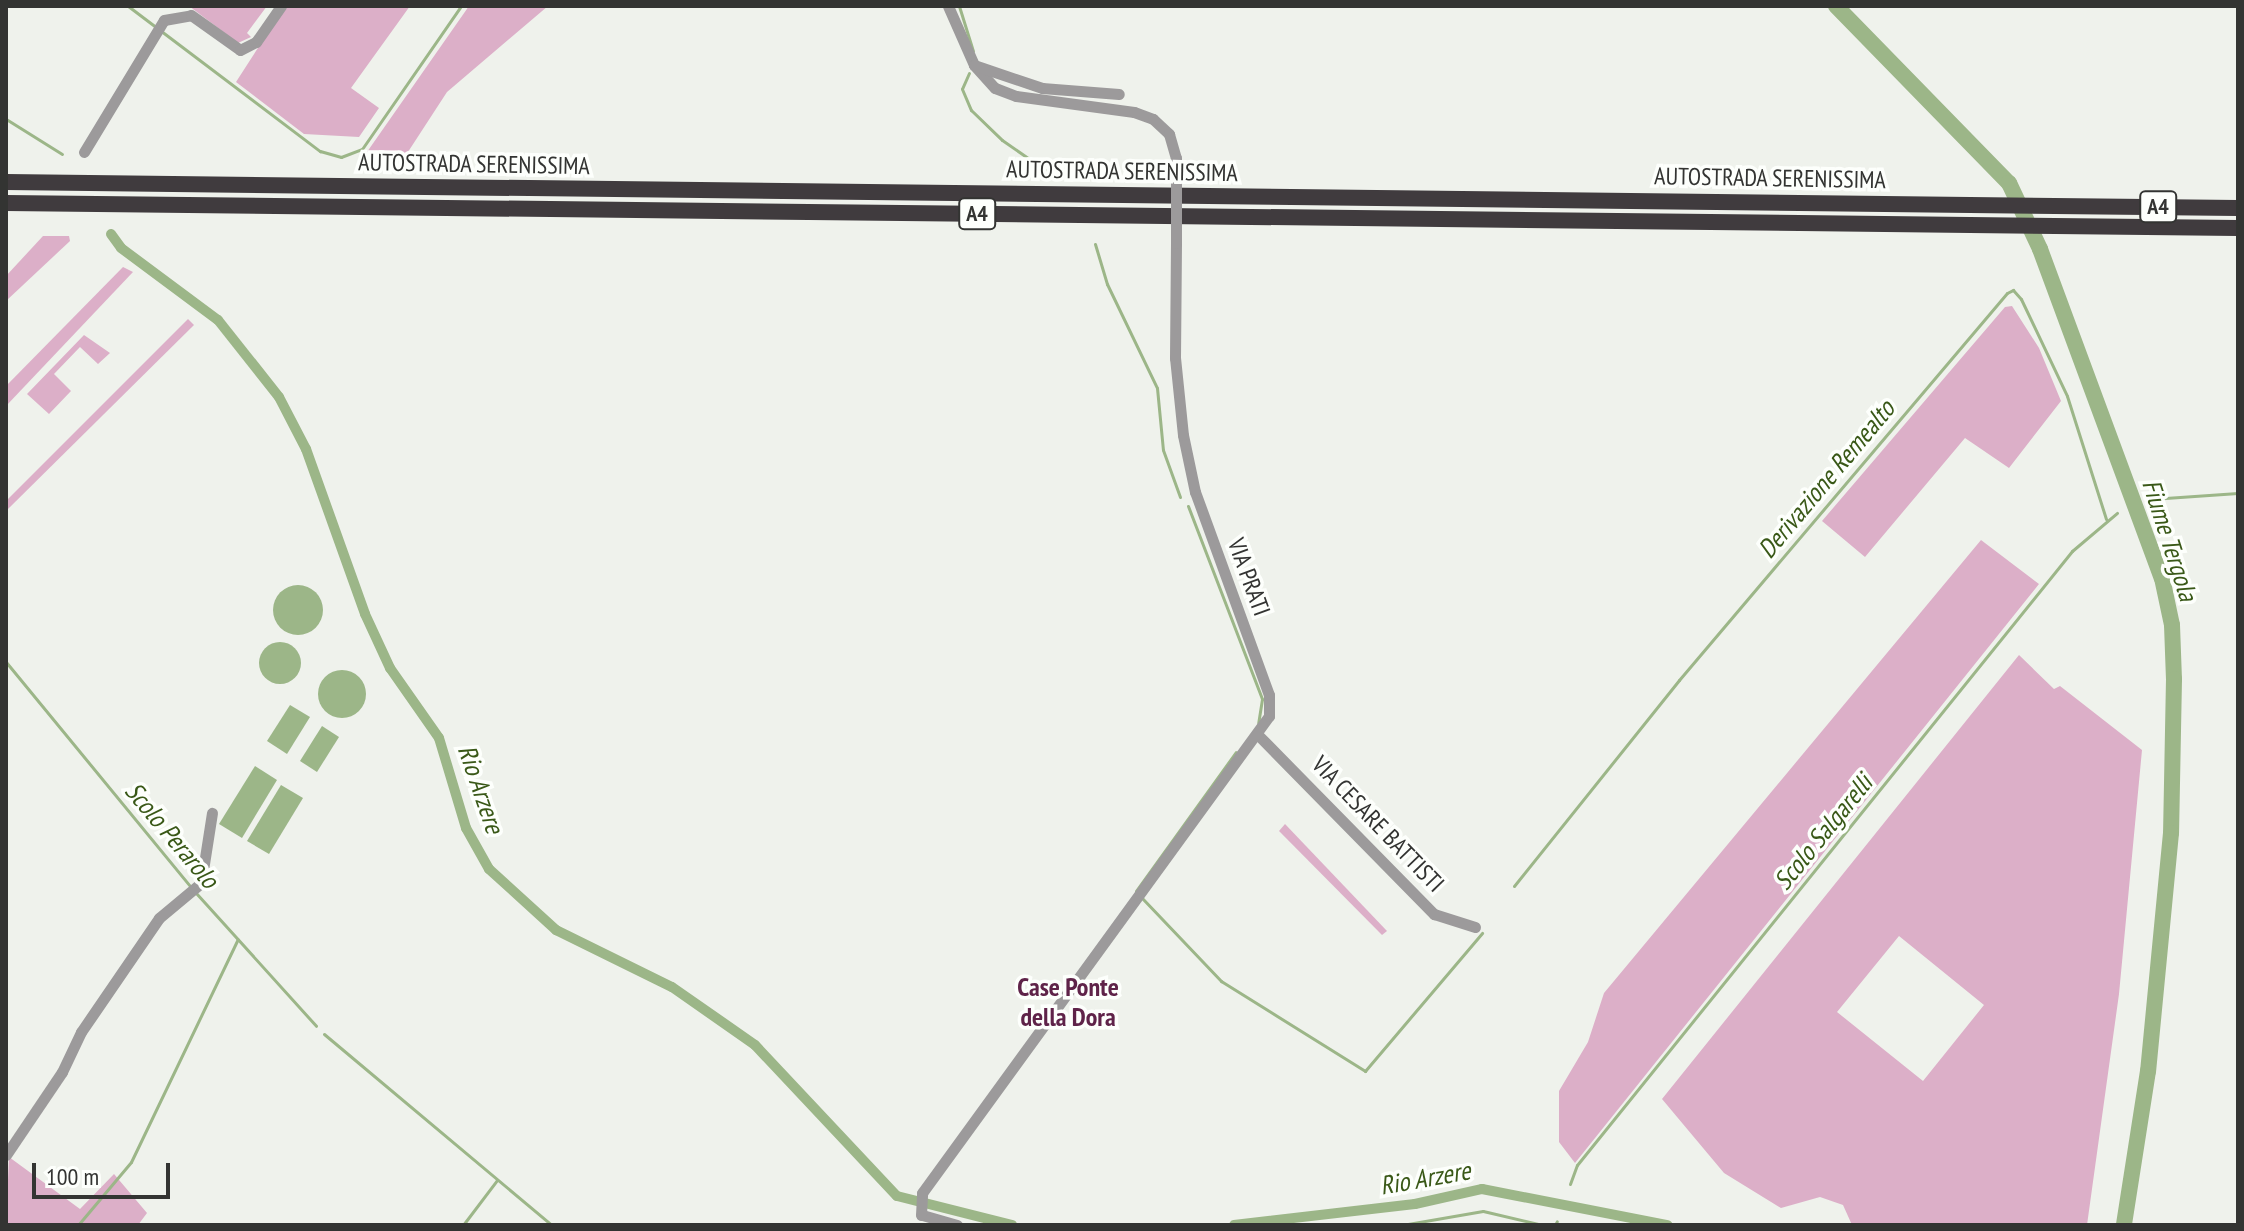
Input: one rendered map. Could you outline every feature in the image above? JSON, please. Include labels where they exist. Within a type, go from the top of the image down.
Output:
[{"type":"highway","name":"AUTOSTRADA SERENISSIMA","points":[[6,182],[2238,208]]},
{"type":"highway","name":"AUTOSTRADA SERENISSIMA","points":[[6,203],[2238,228]]},
{"type":"street","points":[[84,152],[164,20],[191,15],[240,50],[256,42],[281,6]]},
{"type":"street","name":"VIA PRATI","points":[[948,6],[974,65],[995,88],[1016,96],[1153,119],[1169,134],[1176,158],[1175,358],[1183,435],[1195,492],[1270,701],[1259,736],[919,1203],[929,1219],[957,1225]]},
{"type":"street","points":[[974,65],[1042,88],[1119,94]]},
{"type":"street","name":"VIA CESARE BATTISTI","points":[[1259,736],[1434,914],[1475,927]]},
{"type":"street","points":[[6,1155],[62,1072],[81,1032],[159,918],[201,883],[212,813]]},
{"type":"shaded area","points":[[189,6],[267,6],[247,33],[251,37],[238,43]]},
{"type":"shaded area","points":[[285,6],[410,6],[351,88],[379,108],[359,137],[304,134],[236,82]]},
{"type":"shaded area","points":[[469,6],[548,6],[447,92],[406,155],[367,152]]},
{"type":"shaded area","points":[[43,236],[69,236],[70,241],[6,301],[6,276]]},
{"type":"shaded area","points":[[123,267],[133,272],[6,406],[6,386]]},
{"type":"shaded area","points":[[2012,306],[2039,348],[2061,401],[2009,468],[1965,438],[1865,557],[1822,521],[2005,307]]},
{"type":"shaded area","points":[[188,319],[194,325],[6,511],[6,501]]},
{"type":"shaded area","points":[[84,335],[110,353],[98,364],[80,347],[54,374],[71,391],[49,414],[27,394]]},
{"type":"shaded area","points":[[1981,540],[2039,584],[1575,1163],[1559,1142],[1559,1091],[1588,1042],[1604,993]]},
{"type":"shaded area","points":[[298,585],[315,593],[323,610],[315,627],[298,635],[281,627],[273,610],[281,593]]},
{"type":"shaded area","points":[[280,642],[295,648],[301,663],[295,678],[280,684],[265,678],[259,663],[265,648]]},
{"type":"shaded area","points":[[2019,655],[2054,689],[2060,686],[2142,750],[2119,994],[2087,1225],[1852,1225],[1843,1205],[1820,1197],[1781,1208],[1724,1173],[1662,1099]],"holes":[[[1899,936],[1984,1005],[1923,1081],[1837,1012]]]},
{"type":"shaded area","points":[[342,670],[351,671],[359,677],[365,685],[365,703],[359,711],[351,717],[342,718],[333,717],[325,711],[319,703],[318,694],[319,685],[325,677],[333,671]]},
{"type":"shaded area","points":[[290,705],[310,717],[287,754],[267,741]]},
{"type":"shaded area","points":[[322,726],[339,737],[317,772],[300,761]]},
{"type":"shaded area","points":[[255,766],[277,780],[242,838],[219,824]]},
{"type":"shaded area","points":[[281,785],[303,798],[269,854],[247,841]]},
{"type":"shaded area","points":[[1285,824],[1387,931],[1382,935],[1279,831]]},
{"type":"shaded area","points":[[9,1157],[80,1209],[114,1174],[147,1213],[138,1225],[6,1225]]},
{"type":"waterway","name":"Derivazione Remealto","points":[[128,6],[320,151],[341,157],[362,149],[461,6]]},
{"type":"waterway","name":"Derivazione Remealto","points":[[959,6],[973,51]]},
{"type":"waterway","name":"Fiume Tergola","points":[[1836,6],[2009,183],[2040,249],[2162,578],[2172,625],[2174,679],[2171,833],[2148,1071],[2124,1225]]},
{"type":"waterway","name":"Derivazione Remealto","points":[[969,73],[962,89],[971,110],[1002,140],[1048,172]]},
{"type":"waterway","name":"Rio Arzere","points":[[6,119],[62,154]]},
{"type":"waterway","name":"Rio Arzere","points":[[111,234],[121,248],[218,320],[279,397],[306,449],[365,614],[390,668],[439,738],[466,828],[489,869],[556,930],[672,987],[755,1045],[897,1196],[1012,1225]]},
{"type":"waterway","name":"Derivazione Remealto","points":[[1095,244],[1107,284],[1157,388],[1163,450],[1180,497]]},
{"type":"waterway","name":"Derivazione Remealto","points":[[1514,886],[1679,680],[2007,293],[2013,290],[2021,299],[2067,396],[2106,519]]},
{"type":"waterway","points":[[2151,499],[2238,493]]},
{"type":"waterway","name":"Derivazione Remealto","points":[[1188,506],[1262,699],[1258,723]]},
{"type":"waterway","name":"Scolo Salgarelli","points":[[1570,1184],[1577,1165],[2072,551],[2117,513]]},
{"type":"waterway","name":"Scolo Perarolo","points":[[6,662],[191,887]]},
{"type":"waterway","name":"Derivazione Remealto","points":[[1136,891],[1236,752]]},
{"type":"waterway","name":"Scolo Perarolo","points":[[196,893],[316,1026]]},
{"type":"waterway","name":"Derivazione Remealto","points":[[1142,898],[1221,981],[1365,1071],[1482,933]]},
{"type":"waterway","points":[[78,1225],[131,1162],[238,939]]},
{"type":"waterway","name":"Scolo Perarolo","points":[[324,1034],[552,1225]]},
{"type":"waterway","points":[[463,1225],[497,1180]]},
{"type":"waterway","name":"Rio Arzere","points":[[1234,1225],[1415,1204],[1482,1189],[1668,1225]]},
{"type":"waterway","name":"Scolo Perarolo","points":[[1402,1225],[1483,1211],[1542,1225]]},
{"type":"waterway","name":"Scolo Salgarelli","points":[[1555,1225],[1557,1221]]},
{"type":"district","name":"Case Ponte della Dora","points":[[1068,1002]]}]
